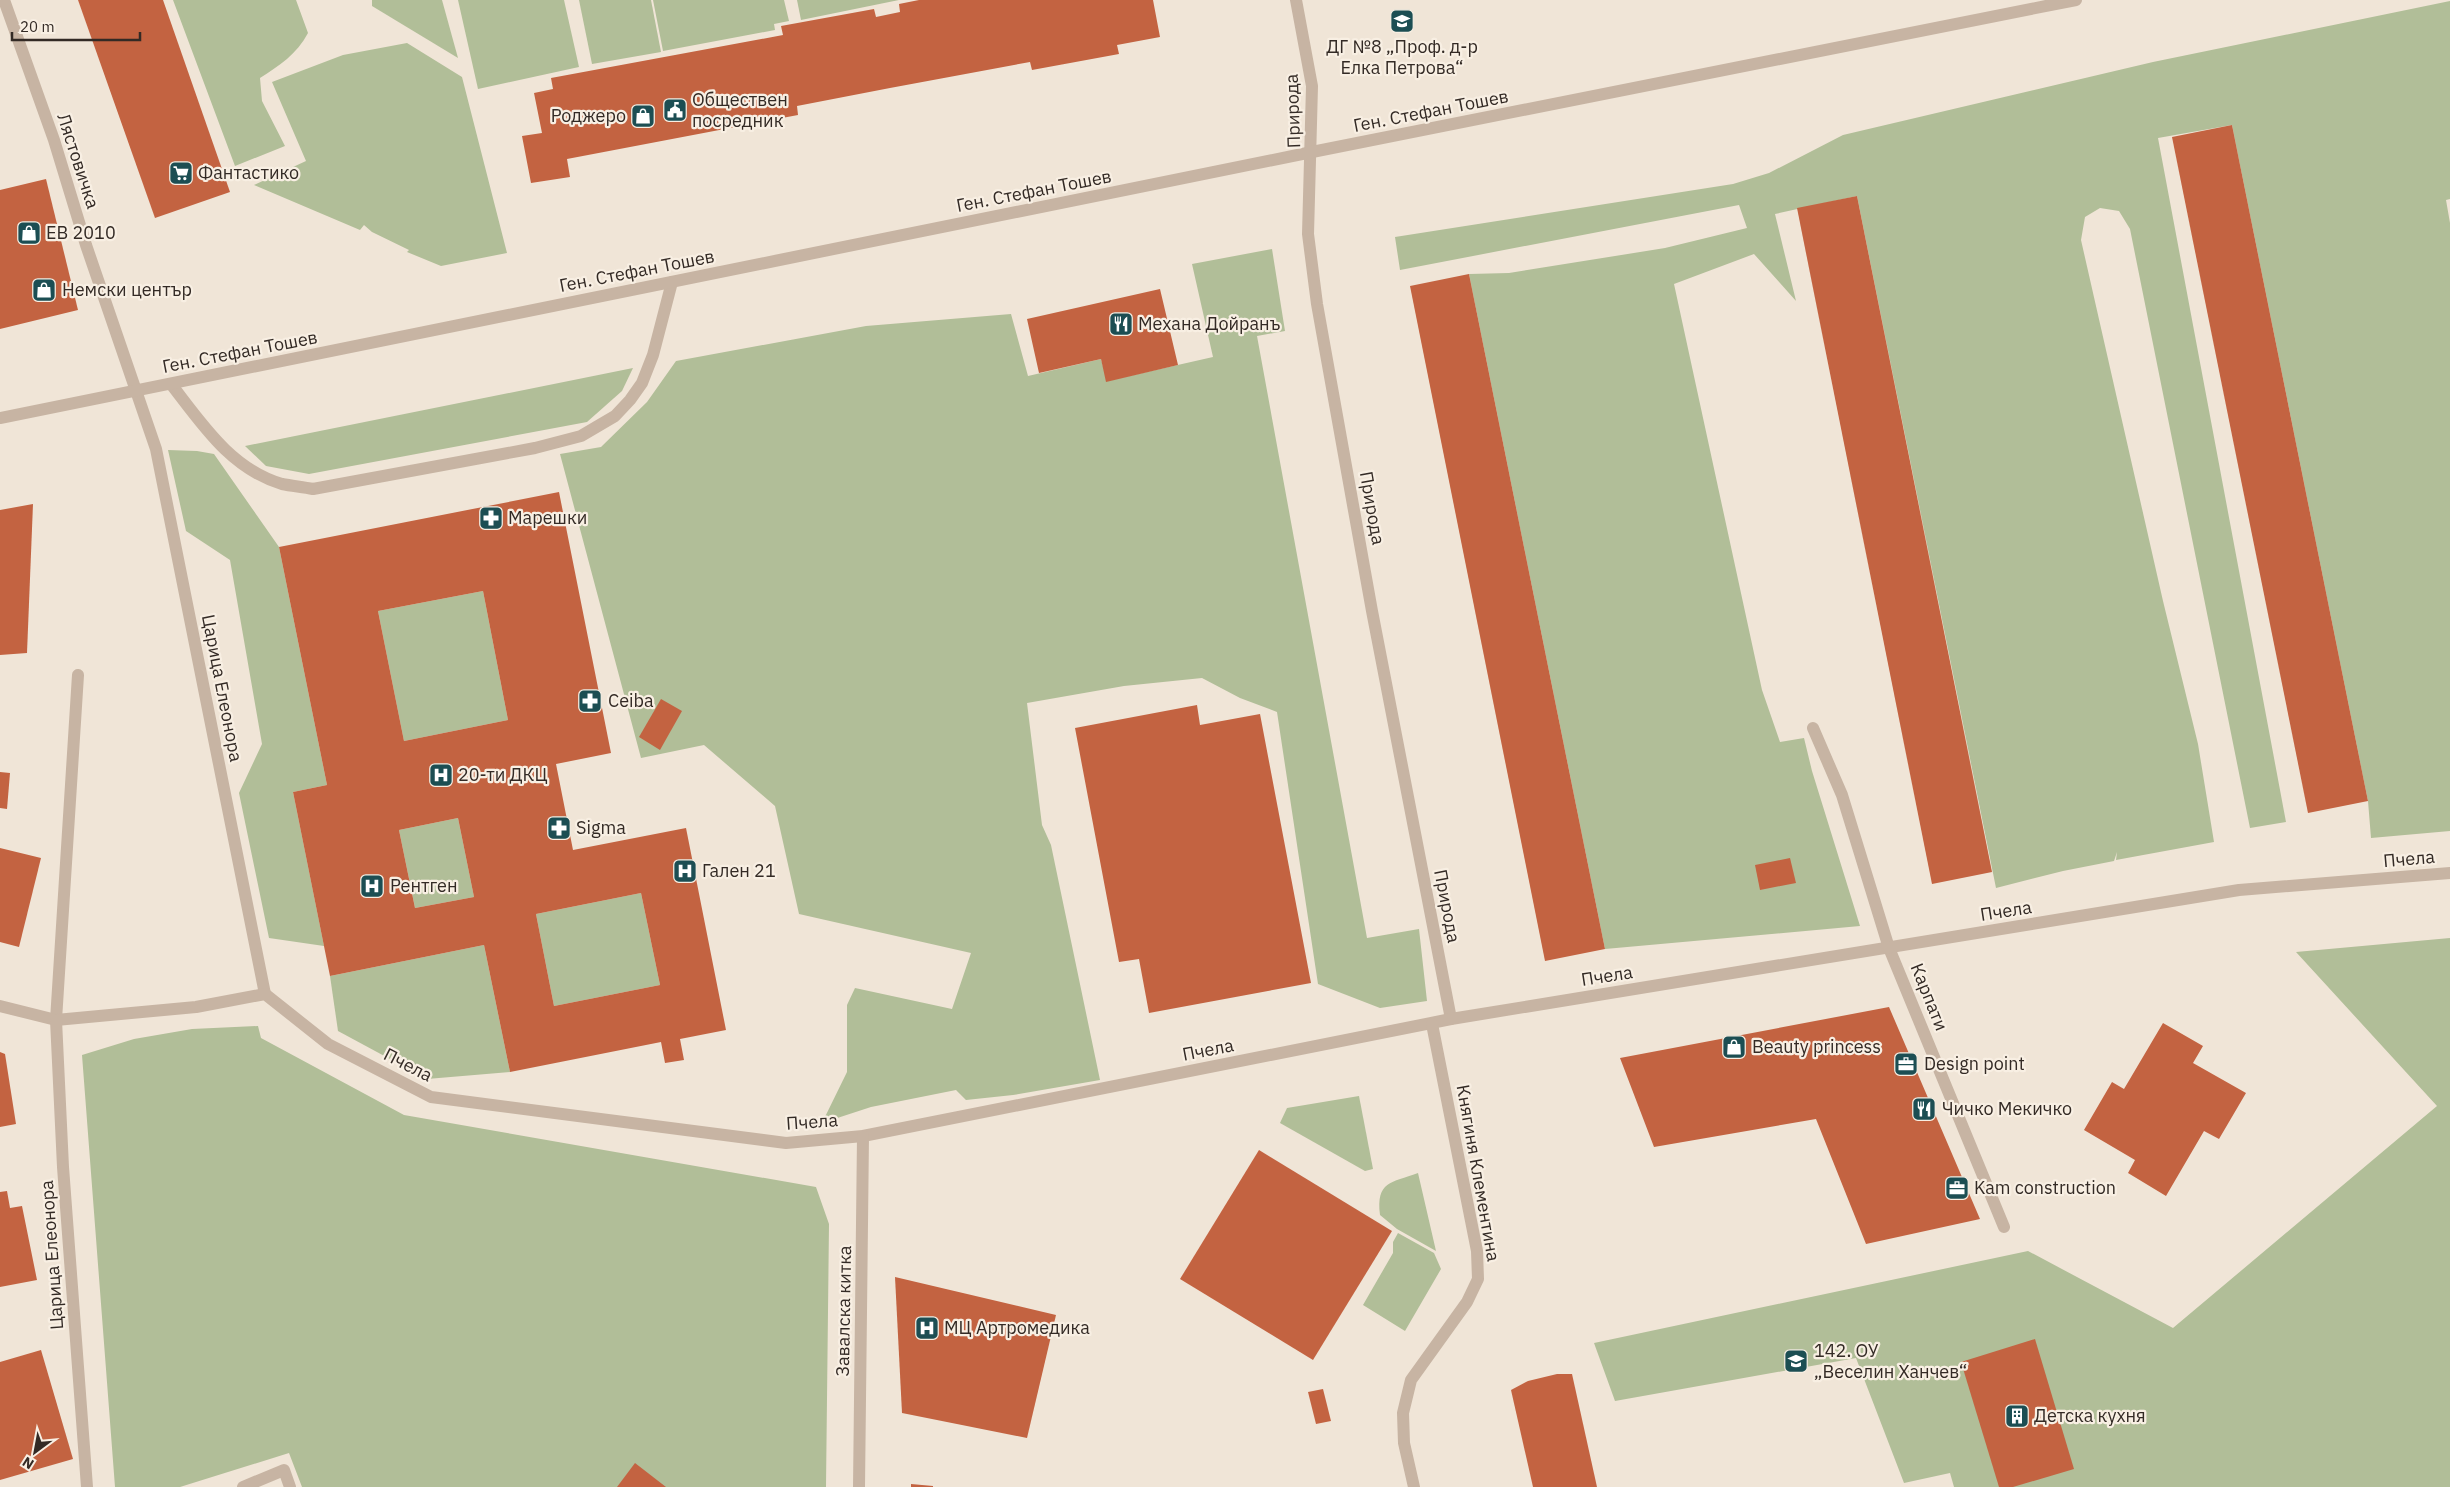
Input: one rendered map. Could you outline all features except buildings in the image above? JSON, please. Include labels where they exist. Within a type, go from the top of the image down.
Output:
[{"type":"street","name":"Лястовичка","points":[[4,0],[54,140],[86,245],[135,390]]},
{"type":"street","name":"Природа","points":[[1296,0],[1312,86],[1312,152],[1308,234],[1317,304],[1374,621],[1451,1019]]},
{"type":"street","name":"Ген. Стефан Тошев","points":[[0,418],[1312,152],[2076,0]]},
{"type":"street","points":[[172,384],[214,440],[251,471],[282,484],[313,489],[535,448],[581,436],[615,416],[630,400],[642,383],[653,355],[672,282]]},
{"type":"street","name":"Царица Елеонора","points":[[135,390],[156,449],[265,994]]},
{"type":"street","name":"Царица Елеонора","points":[[78,674],[56,1020],[64,1176],[87,1487]]},
{"type":"street","name":"Карпати","points":[[1813,728],[1842,795],[1889,948],[2004,1226]]},
{"type":"street","name":"Пчела","points":[[265,994],[328,1044],[431,1097],[786,1143],[863,1136],[1451,1019],[2239,890],[2450,873]]},
{"type":"street","points":[[0,1006],[56,1020],[196,1007],[265,994]]},
{"type":"street","name":"Княгиня Клементина","points":[[1414,1487],[1404,1443],[1403,1413],[1411,1380],[1467,1302],[1478,1278],[1477,1251],[1432,1024]]},
{"type":"street","name":"Завалска китка","points":[[860,1487],[863,1136]]},
{"type":"street","points":[[242,1487],[284,1470],[290,1487]]},
{"type":"green space","points":[[173,0],[296,0],[308,33],[293,53],[281,64],[260,78],[262,101],[285,146],[235,166]]},
{"type":"green space","points":[[372,0],[442,0],[458,58],[372,6]]},
{"type":"green space","points":[[458,0],[564,0],[579,67],[478,89]]},
{"type":"green space","points":[[579,0],[651,0],[661,52],[592,64]]},
{"type":"green space","points":[[653,0],[784,0],[789,21],[774,24],[775,30],[663,51]]},
{"type":"green space","points":[[797,0],[899,0],[801,20]]},
{"type":"green space","points":[[2450,1],[2450,199],[2446,200],[2450,223],[2450,831],[2371,838],[2368,801],[2232,125],[2158,138],[2286,822],[2250,828],[2130,229],[2119,211],[2100,208],[2085,217],[2081,240],[2163,601],[2198,744],[2214,842],[2116,860],[2117,852],[2114,861],[2063,871],[1996,888],[1857,196],[1775,214],[1796,301],[1754,254],[1674,284],[1762,690],[1780,742],[1804,738],[1812,771],[1860,926],[1605,949],[1469,274],[1509,273],[1665,248],[1747,228],[1739,205],[1400,270],[1395,237],[1733,184],[1769,173],[1843,135],[2153,62]]},
{"type":"green space","points":[[407,43],[462,77],[507,253],[441,266],[407,252],[409,250],[372,232],[364,225],[360,230],[254,185],[306,161],[272,82],[343,55]]},
{"type":"green space","points":[[1272,249],[1285,331],[1257,336],[1367,938],[1419,929],[1427,1001],[1380,1008],[1318,984],[1277,712],[1240,698],[1202,678],[1124,686],[1027,703],[1042,825],[1051,845],[1100,1080],[1013,1095],[966,1100],[956,1090],[871,1107],[822,1123],[847,1072],[847,1005],[855,988],[952,1009],[971,953],[799,914],[775,806],[704,745],[641,758],[560,454],[601,447],[647,402],[676,361],[866,326],[1011,314],[1028,376],[1101,359],[1107,381],[1213,357],[1192,264]]},
{"type":"green space","points":[[633,368],[622,391],[587,422],[309,474],[266,466],[245,446]]},
{"type":"green space","points":[[168,450],[197,451],[214,454],[279,547],[327,785],[293,792],[324,946],[269,938],[239,793],[262,744],[230,560],[186,531]]},
{"type":"green space","points":[[483,591],[508,720],[404,741],[378,611]]},
{"type":"green space","points":[[458,818],[474,897],[415,908],[399,830]]},
{"type":"green space","points":[[641,893],[660,985],[554,1006],[536,914]]},
{"type":"green space","points":[[2450,938],[2450,1487],[1954,1487],[1950,1473],[1904,1483],[1856,1358],[1615,1401],[1594,1343],[2028,1251],[2173,1328],[2437,1106],[2296,952]]},
{"type":"green space","points":[[484,945],[510,1072],[427,1079],[338,1031],[330,976]]},
{"type":"green space","points":[[258,1026],[261,1038],[404,1115],[816,1187],[829,1224],[826,1487],[302,1487],[289,1453],[180,1487],[115,1487],[82,1055],[134,1039],[192,1029]]},
{"type":"green space","points":[[1359,1096],[1373,1169],[1365,1171],[1280,1123],[1287,1108]]},
{"type":"green space","points":[[1418,1173],[1436,1251],[1397,1229],[1380,1215],[1379,1204],[1383,1189],[1393,1182]]},
{"type":"green space","points":[[1398,1233],[1434,1253],[1441,1269],[1405,1331],[1363,1305],[1393,1253],[1393,1242]]},
{"type":"place","name":"ДГ №8 „Проф. д-р Елка Петрова“","points":[[1402,21]]},
{"type":"place","name":"Обществен посредник","points":[[675,110]]},
{"type":"place","name":"Роджеро","points":[[643,116]]},
{"type":"place","name":"Фантастико","points":[[181,173]]},
{"type":"place","name":"ЕВ 2010","points":[[29,233]]},
{"type":"place","name":"Немски център","points":[[44,290]]},
{"type":"place","name":"Механа Дойранъ","points":[[1121,324]]},
{"type":"place","name":"Марешки","points":[[491,518]]},
{"type":"place","name":"Ceiba","points":[[590,701]]},
{"type":"place","name":"20-ти ДКЦ","points":[[441,775]]},
{"type":"place","name":"Sigma","points":[[559,828]]},
{"type":"place","name":"Гален 21","points":[[685,871]]},
{"type":"place","name":"Рентген","points":[[372,886]]},
{"type":"place","name":"Beauty princess","points":[[1734,1047]]},
{"type":"place","name":"Design point","points":[[1906,1064]]},
{"type":"place","name":"Чичко Мекичко","points":[[1924,1109]]},
{"type":"place","name":"Kam construction","points":[[1957,1188]]},
{"type":"place","name":"МЦ Артромедика","points":[[927,1328]]},
{"type":"place","name":"142. ОУ „Веселин Ханчев“","points":[[1796,1361]]},
{"type":"place","name":"Детска кухня","points":[[2017,1416]]}]
